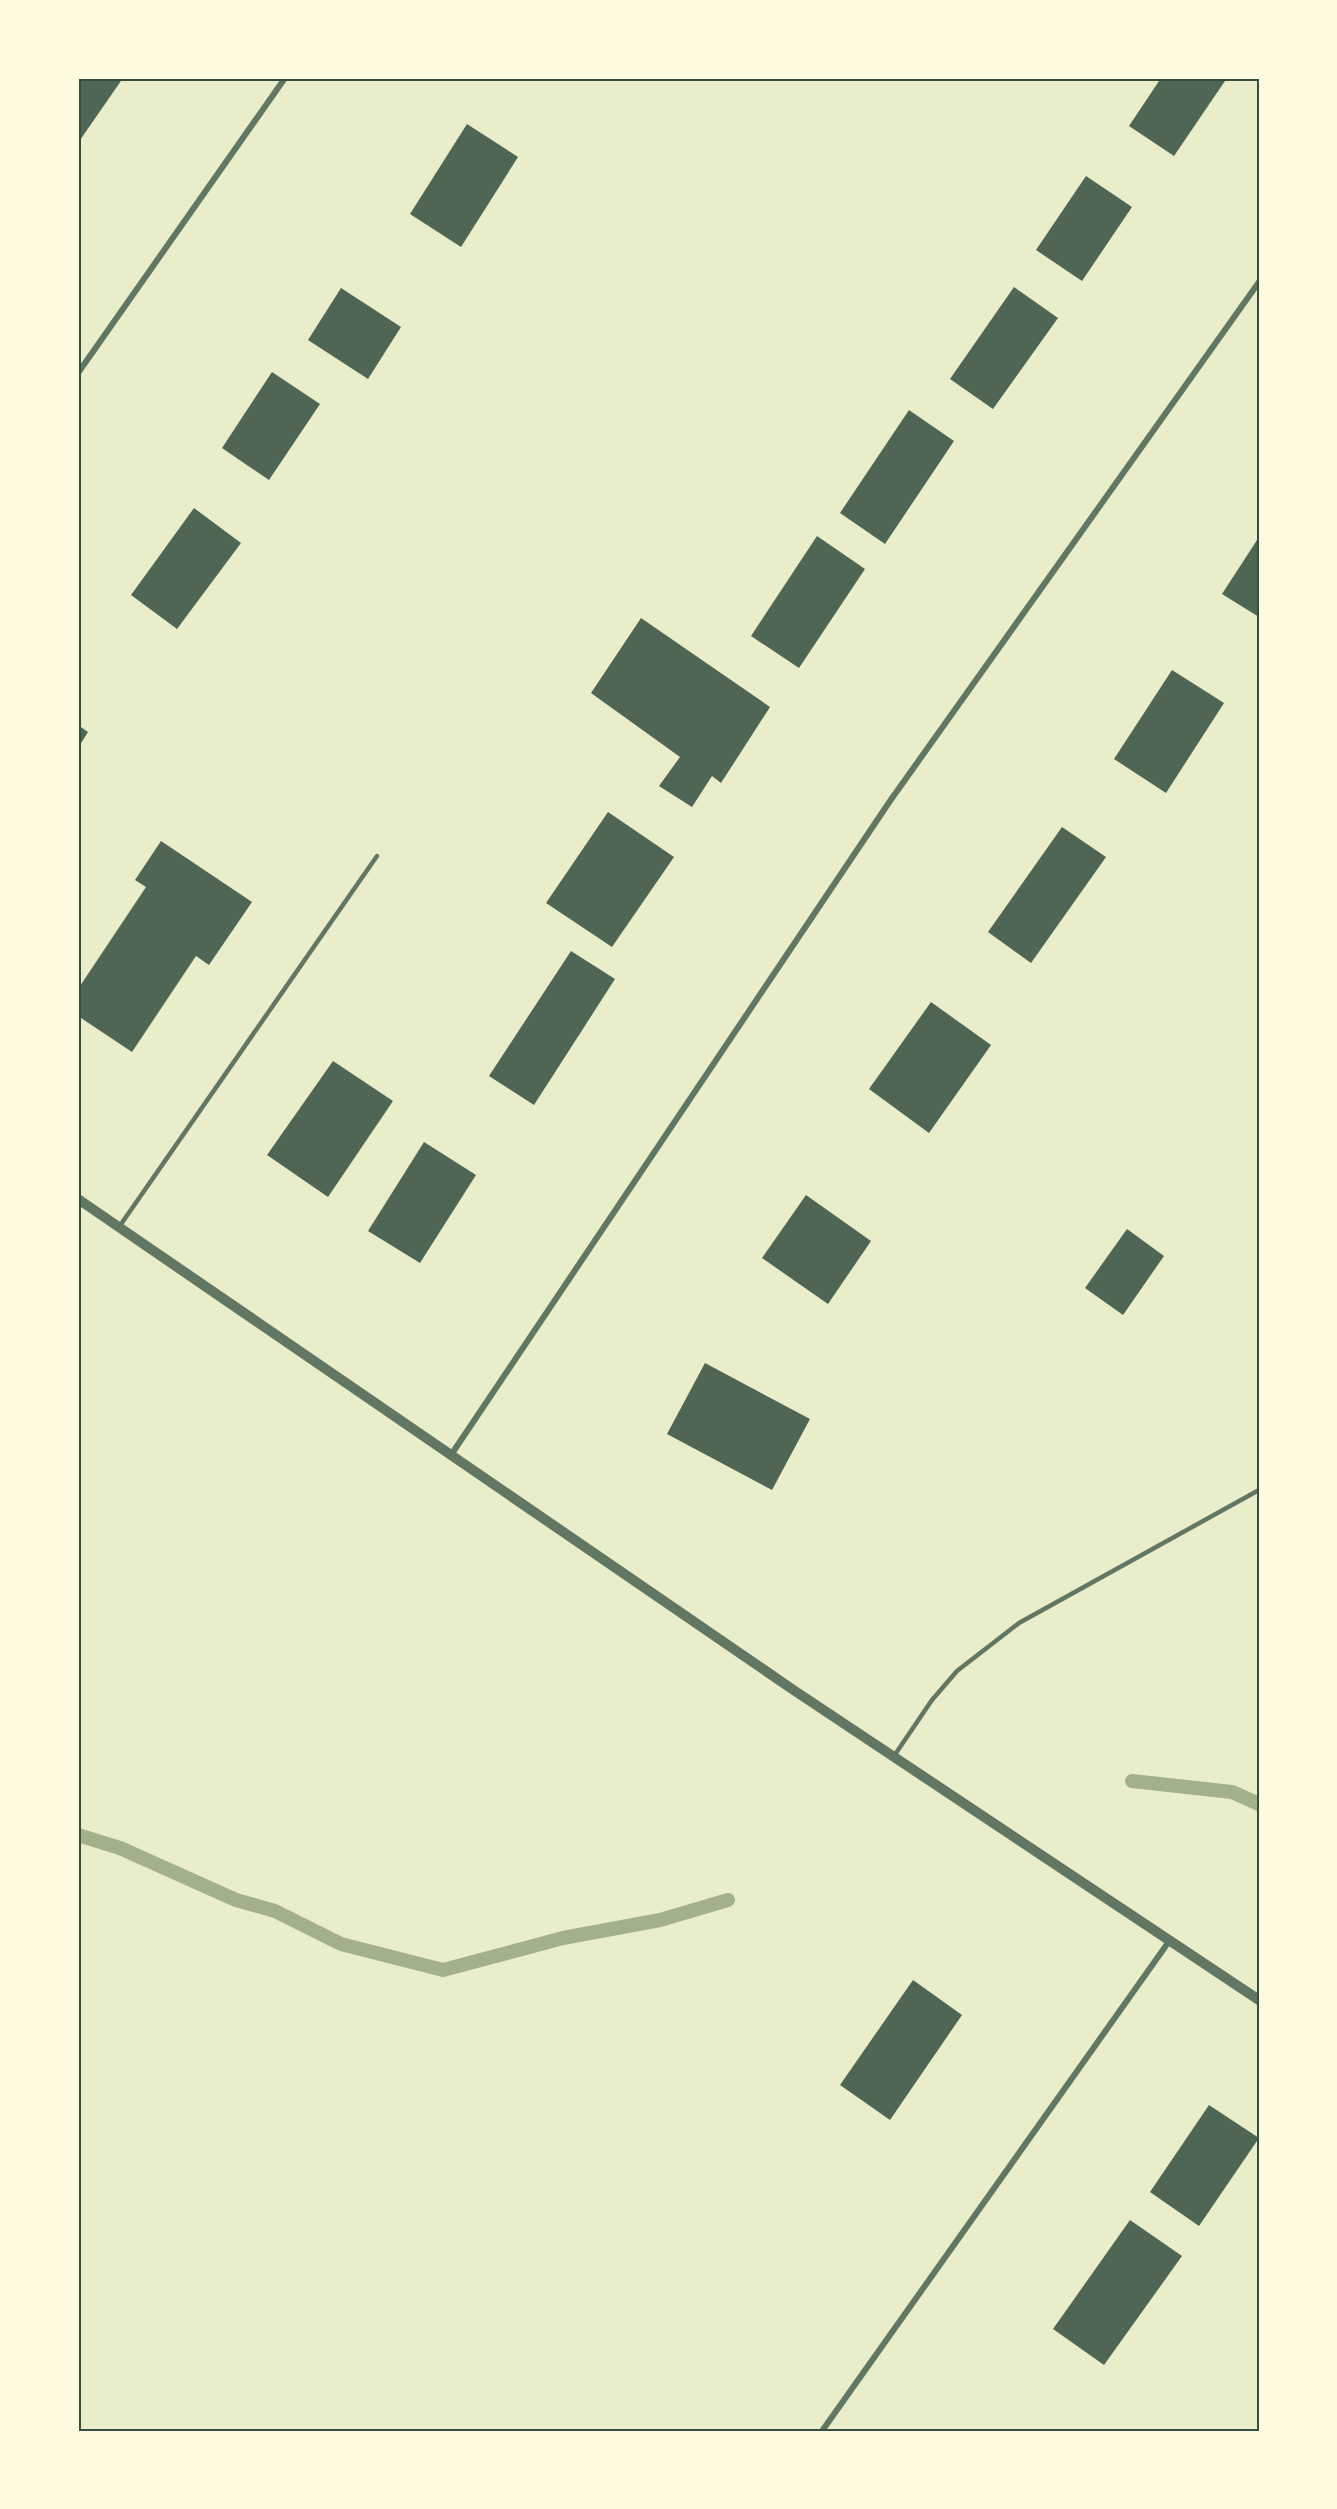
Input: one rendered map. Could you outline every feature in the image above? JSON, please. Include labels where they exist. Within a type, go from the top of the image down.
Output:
[{"type":"street","points":[[78,373],[285,78]]},
{"type":"street","points":[[451,1455],[890,801],[1259,282]]},
{"type":"street","points":[[78,1199],[894,1756],[1259,2000]]},
{"type":"street","points":[[822,2431],[1170,1940]]},
{"type":"lane","points":[[119,1227],[377,856]]},
{"type":"lane","points":[[894,1756],[932,1700],[957,1671],[1019,1623],[1259,1490]]},
{"type":"building","points":[[78,78],[123,78],[78,143]]},
{"type":"building","points":[[1161,78],[1227,78],[1174,156],[1129,126]]},
{"type":"building","points":[[467,124],[518,157],[461,247],[410,214]]},
{"type":"building","points":[[1086,176],[1132,207],[1082,281],[1036,250]]},
{"type":"building","points":[[1014,287],[1058,318],[993,409],[950,379]]},
{"type":"building","points":[[341,288],[401,327],[368,379],[308,340]]},
{"type":"building","points":[[272,372],[320,404],[269,480],[222,448]]},
{"type":"building","points":[[909,410],[954,441],[885,544],[840,513]]},
{"type":"building","points":[[194,508],[241,543],[177,629],[131,595]]},
{"type":"building","points":[[817,536],[865,569],[799,668],[751,636]]},
{"type":"building","points":[[1259,537],[1259,617],[1222,594]]},
{"type":"building","points":[[641,618],[770,707],[721,783],[712,776],[692,807],[659,786],[680,757],[591,693]]},
{"type":"building","points":[[1172,670],[1224,703],[1166,793],[1114,759]]},
{"type":"building","points":[[78,725],[88,732],[78,748]]},
{"type":"building","points":[[608,812],[674,857],[612,947],[546,903]]},
{"type":"building","points":[[1062,827],[1106,857],[1031,963],[988,932]]},
{"type":"building","points":[[161,841],[252,902],[209,965],[196,956],[132,1052],[78,1016],[78,989],[146,887],[135,880]]},
{"type":"building","points":[[571,951],[615,979],[534,1105],[489,1076]]},
{"type":"building","points":[[931,1002],[991,1045],[929,1133],[869,1089]]},
{"type":"building","points":[[333,1061],[393,1101],[328,1197],[267,1155]]},
{"type":"building","points":[[424,1142],[476,1175],[420,1263],[368,1231]]},
{"type":"building","points":[[806,1195],[871,1241],[828,1304],[762,1258]]},
{"type":"building","points":[[1127,1229],[1164,1256],[1123,1315],[1085,1288]]},
{"type":"building","points":[[705,1363],[810,1419],[772,1490],[667,1434]]},
{"type":"building","points":[[913,1980],[962,2015],[890,2120],[840,2085]]},
{"type":"building","points":[[1209,2105],[1259,2138],[1199,2226],[1150,2192]]},
{"type":"building","points":[[1130,2220],[1182,2256],[1104,2365],[1053,2329]]},
{"type":"waterway","points":[[1132,1781],[1232,1792],[1259,1804]]},
{"type":"waterway","points":[[78,1835],[120,1848],[236,1900],[275,1911],[341,1944],[443,1970],[563,1938],[660,1920],[728,1900]]}]
